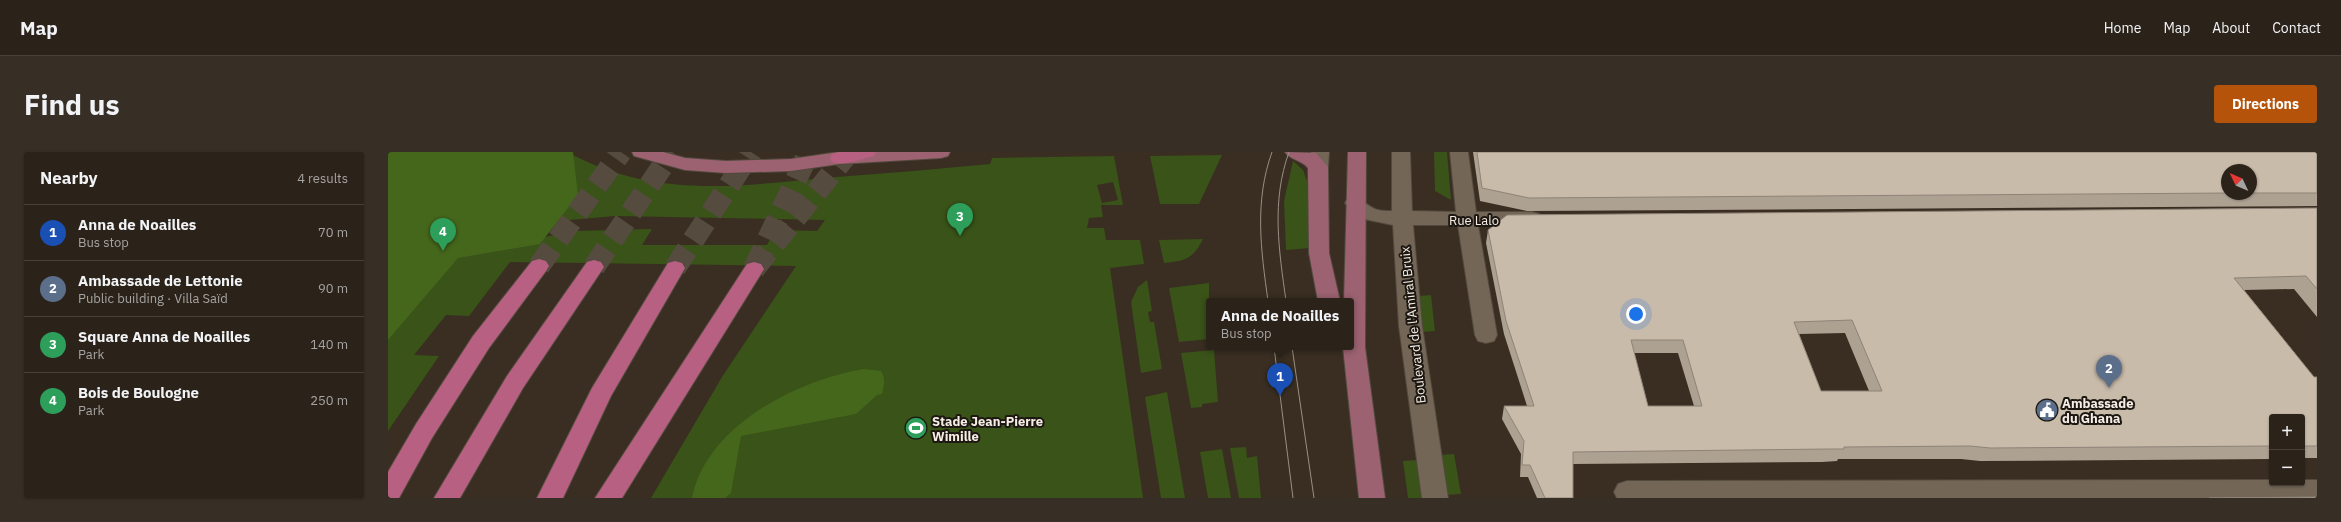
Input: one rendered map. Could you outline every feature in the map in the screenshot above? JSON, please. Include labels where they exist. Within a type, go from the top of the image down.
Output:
[{"type":"highway","points":[[839,158],[867,152]]},
{"type":"highway","points":[[388,495],[424,431],[481,342],[539,266]]},
{"type":"highway","points":[[447,498],[515,382],[594,267]]},
{"type":"highway","points":[[550,498],[600,394],[638,327],[675,268]]},
{"type":"highway","points":[[608,498],[754,269]]},
{"type":"main road","points":[[641,152],[664,159],[704,167],[791,165],[839,158],[941,152]]},
{"type":"main road","points":[[1294,152],[1319,160],[1319,249],[1321,272],[1328,298]]},
{"type":"main road","points":[[1357,153],[1355,203],[1357,268],[1354,347],[1357,386],[1372,498]]},
{"type":"main road","points":[[1348,350],[1357,386]]},
{"type":"street","name":"Boulevard de l'Amiral Bruix","points":[[1401,152],[1402,219],[1414,354],[1436,498]]},
{"type":"street","points":[[1459,152],[1467,220],[1486,335]]},
{"type":"street","name":"Rue Lalo","points":[[1355,203],[1366,212],[1376,216],[1402,219],[1547,219]]},
{"type":"street","points":[[1627,492],[2317,491]]},
{"type":"green space","points":[[388,152],[573,152],[573,155],[605,169],[637,179],[670,184],[702,186],[769,183],[990,164],[992,158],[1114,156],[1123,205],[1101,205],[1103,217],[1089,218],[1087,228],[1104,228],[1106,240],[1140,240],[1144,264],[1110,268],[1143,498],[651,498],[722,377],[796,266],[510,262],[469,316],[446,315],[414,355],[439,356],[388,431]],"holes":[[[1113,182],[1118,200],[1102,203],[1097,185]],[[615,216],[825,220],[817,231],[775,230],[767,245],[642,245],[652,229],[574,231],[545,237],[558,221]]]},
{"type":"green space","points":[[388,152],[573,152],[578,195],[540,244],[458,258],[388,340]]},
{"type":"green space","points":[[1434,152],[1447,152],[1451,200],[1435,191]]},
{"type":"green space","points":[[1222,155],[1199,204],[1160,204],[1150,156]]},
{"type":"green space","points":[[1293,161],[1303,170],[1307,181],[1311,246],[1310,248],[1286,250],[1284,201]]},
{"type":"green space","points":[[1203,239],[1196,251],[1188,258],[1164,263],[1159,240]]},
{"type":"green space","points":[[1147,280],[1152,311],[1148,312],[1150,322],[1154,322],[1162,369],[1141,373],[1131,302],[1138,287]]},
{"type":"green space","points":[[1209,283],[1209,298],[1206,298],[1206,339],[1179,342],[1169,288]]},
{"type":"green space","points":[[1431,295],[1435,331],[1422,332],[1418,296]]},
{"type":"green space","points":[[1214,350],[1218,402],[1202,404],[1202,407],[1191,408],[1181,353]]},
{"type":"green space","points":[[864,369],[881,371],[884,379],[882,394],[877,395],[856,414],[741,436],[731,493],[725,498],[692,498],[701,472],[715,449],[735,428],[758,411],[784,396],[811,384],[838,375]]},
{"type":"green space","points":[[1167,392],[1185,498],[1161,498],[1145,397]]},
{"type":"green space","points":[[1246,447],[1247,458],[1257,456],[1261,498],[1239,498],[1230,448]]},
{"type":"green space","points":[[1222,449],[1231,498],[1208,498],[1200,452]]},
{"type":"green space","points":[[1454,454],[1461,494],[1446,495],[1439,455]]},
{"type":"green space","points":[[1417,460],[1423,498],[1408,498],[1403,461]]},
{"type":"building","points":[[1477,152],[2317,152],[2317,193],[2257,193],[2257,164],[2221,164],[2221,193],[1529,198],[1482,188]]},
{"type":"building","points":[[2317,208],[2317,289],[2306,276],[2234,278],[2314,377],[2317,377],[2317,446],[2305,446],[2305,414],[2269,414],[2269,446],[1990,448],[1970,446],[1844,447],[1844,449],[1573,452],[1573,498],[1545,498],[1530,465],[1522,465],[1524,441],[1504,406],[1534,406],[1506,321],[1488,230],[1507,215]],"holes":[[[1852,320],[1882,391],[1821,391],[1794,322]],[[1631,340],[1683,340],[1702,406],[1648,406]]]},
{"type":"building","points":[[2317,497],[2317,498],[2209,498]]},
{"type":"tunnel","points":[[539,266],[621,152]]},
{"type":"tunnel","points":[[594,267],[672,152]]},
{"type":"tunnel","points":[[675,268],[751,152]]},
{"type":"tunnel","points":[[754,269],[809,152]]},
{"type":"tunnel","points":[[754,269],[849,152]]},
{"type":"tram line","points":[[1268,298],[1261,245],[1261,208],[1266,171],[1272,152]]},
{"type":"tram line","points":[[1286,298],[1279,245],[1278,208],[1283,171],[1289,152]]},
{"type":"tram line","points":[[1274,350],[1293,498]]},
{"type":"tram line","points":[[1292,350],[1314,498]]},
{"type":"place","name":"Square Anna de Noailles","points":[[960,236]]},
{"type":"place","name":"Bois de Boulogne","points":[[443,251]]},
{"type":"place","name":"Ambassade de Lettonie","points":[[2109,388]]},
{"type":"place","name":"Anna de Noailles","points":[[1280,396]]},
{"type":"place","name":"Ambassade du Ghana","points":[[2047,410]]},
{"type":"place","name":"Stade Jean-Pierre Wimille","points":[[916,428]]}]
